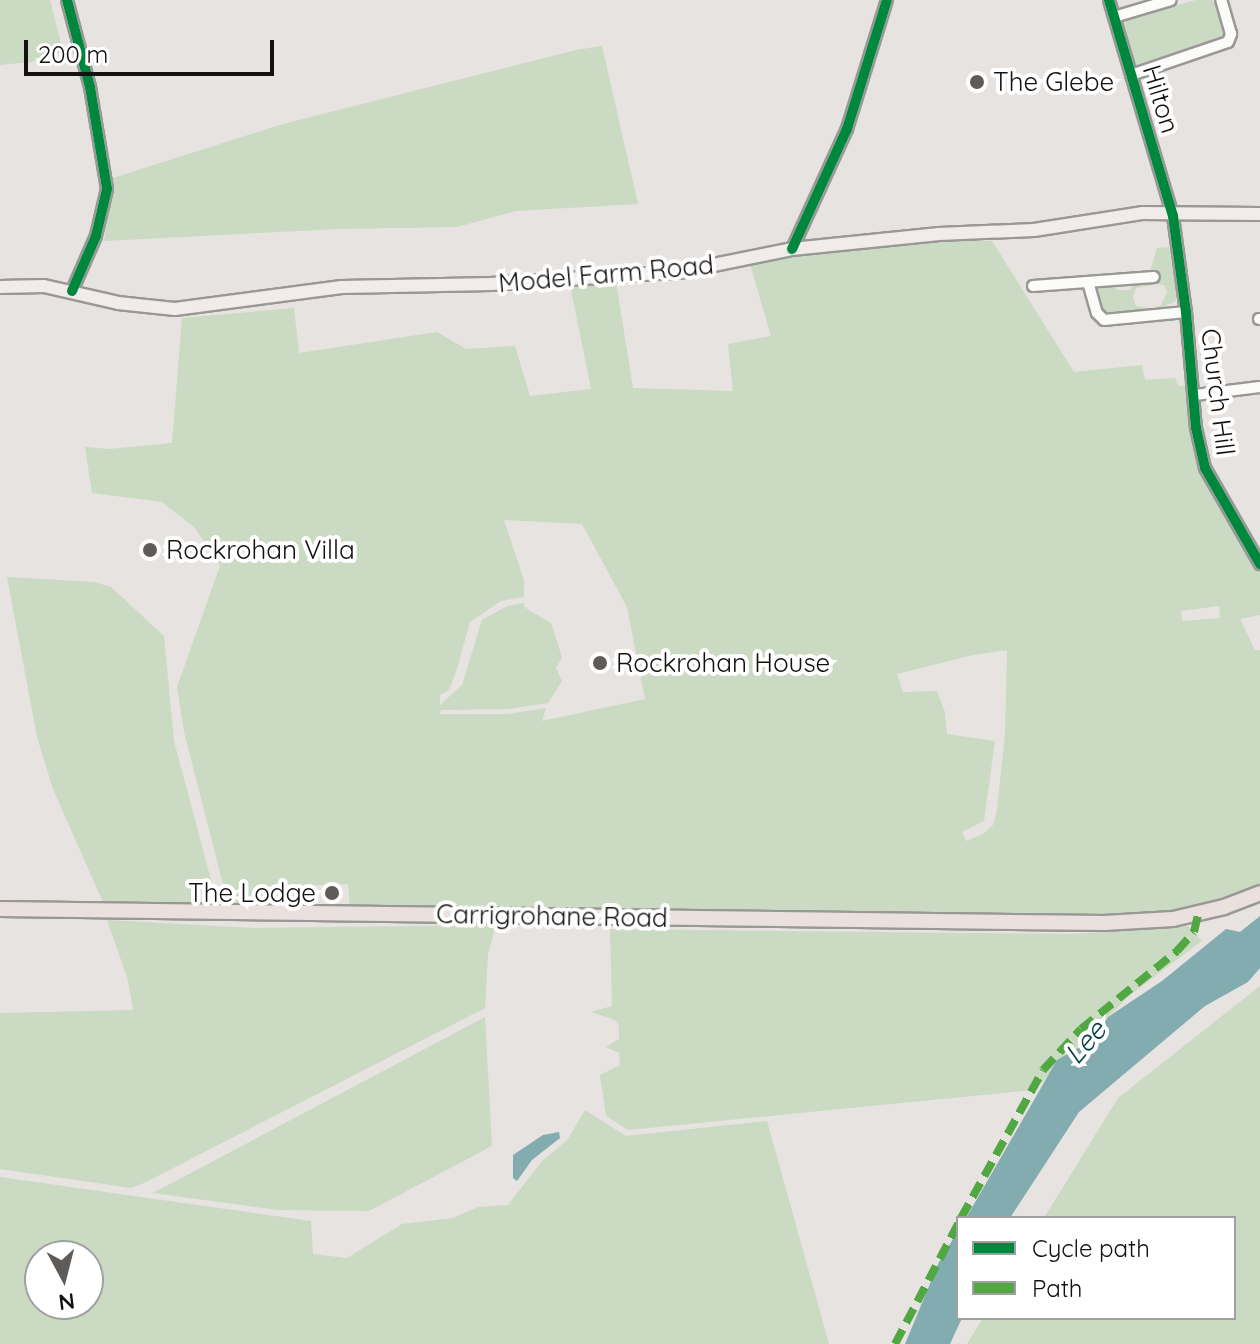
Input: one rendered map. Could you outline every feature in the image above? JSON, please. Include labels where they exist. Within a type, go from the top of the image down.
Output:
[{"type":"highway","name":"Carrigrohane Road","points":[[0,909],[1104,923],[1173,919],[1224,907],[1260,893]]},
{"type":"main road","name":"Model Farm Road","points":[[0,287],[44,286],[118,303],[175,309],[342,287],[491,284],[679,272],[792,249],[939,234],[1034,230],[1114,215],[1172,211],[1260,214]]},
{"type":"street","points":[[67,0],[90,87],[107,189],[96,236],[72,291]]},
{"type":"street","points":[[792,249],[847,129],[887,0]]},
{"type":"street","name":"Hilton","points":[[1109,0],[1172,211]]},
{"type":"street","points":[[1114,17],[1171,0]]},
{"type":"street","name":"Hilton","points":[[1131,75],[1228,42],[1231,34],[1221,0]]},
{"type":"street","name":"Church Hill","points":[[1172,211],[1186,312],[1196,428],[1205,468],[1259,560]]},
{"type":"street","points":[[1033,286],[1154,277]]},
{"type":"street","points":[[1088,282],[1097,313],[1104,320],[1186,312]]},
{"type":"street","points":[[1195,395],[1260,387]]},
{"type":"green space","points":[[0,0],[50,0],[63,52],[31,62],[0,65]]},
{"type":"green space","points":[[1196,0],[1212,0],[1218,5],[1226,32],[1221,41],[1134,68],[1120,21]]},
{"type":"green space","points":[[602,46],[638,204],[515,211],[457,227],[336,229],[104,241],[113,178],[283,124]]},
{"type":"green space","points":[[952,240],[992,241],[1074,372],[1142,365],[1145,380],[1175,378],[1178,386],[1191,385],[1193,395],[1189,406],[1202,465],[1223,514],[1260,574],[1260,615],[1240,619],[1255,650],[1260,650],[1260,885],[1185,910],[1113,918],[350,908],[348,884],[295,886],[294,906],[105,907],[53,789],[37,737],[7,577],[94,582],[111,587],[164,636],[174,741],[215,895],[226,896],[184,732],[177,687],[220,566],[195,528],[162,502],[92,493],[85,447],[109,449],[172,443],[182,318],[294,308],[299,353],[437,332],[466,349],[515,346],[530,396],[591,389],[570,285],[616,282],[633,388],[733,391],[728,344],[771,336],[750,264],[858,248]],"holes":[[[504,520],[582,524],[627,607],[645,699],[542,721],[546,708],[508,714],[440,714],[441,710],[509,709],[548,703],[562,681],[556,668],[562,657],[551,623],[524,607],[524,603],[507,606],[482,620],[462,685],[440,705],[440,695],[449,690],[457,669],[470,622],[501,601],[524,597],[524,580]],[[1219,606],[1220,618],[1182,621],[1181,611]],[[1007,650],[1005,734],[993,825],[983,834],[966,841],[962,832],[984,821],[995,741],[947,734],[945,712],[937,691],[903,692],[897,674]]]},
{"type":"green space","points":[[1169,247],[1177,296],[1175,302],[1166,305],[1166,310],[1110,317],[1103,314],[1093,294],[1095,288],[1115,284],[1117,290],[1131,290],[1132,284],[1159,283],[1158,273],[1150,272],[1157,248]],"holes":[[[1164,285],[1167,293],[1161,305],[1154,309],[1136,306],[1133,297],[1136,288]]]},
{"type":"green space","points":[[107,920],[253,928],[496,925],[488,954],[485,1008],[144,1183],[131,1188],[0,1169],[0,1013],[133,1010],[128,980]]},
{"type":"green space","points":[[1188,926],[1202,941],[1130,995],[1034,1090],[628,1130],[606,1116],[600,1075],[620,1065],[619,1053],[606,1047],[619,1039],[619,1026],[615,1020],[591,1012],[612,1006],[610,929],[1074,934]]},
{"type":"green space","points":[[1260,986],[1260,1344],[967,1344],[982,1320],[1236,1320],[1236,1216],[1045,1216],[1118,1098]]},
{"type":"green space","points":[[485,1017],[492,1146],[369,1211],[277,1210],[153,1193]]},
{"type":"green space","points":[[585,1110],[626,1136],[767,1121],[829,1344],[0,1344],[0,1177],[311,1221],[313,1254],[347,1258],[402,1224],[453,1218],[478,1207],[508,1205],[542,1161],[567,1140]]},
{"type":"water","points":[[1260,916],[1260,968],[1248,982],[1205,1006],[1079,1112],[1011,1216],[967,1216],[1057,1060],[1092,1040],[1108,1017],[1162,981],[1226,929],[1240,932]]},
{"type":"water","points":[[559,1132],[560,1138],[532,1160],[517,1181],[513,1178],[513,1155],[543,1135]]},
{"type":"water","points":[[956,1234],[956,1320],[961,1320],[950,1344],[905,1344],[939,1262]]},
{"type":"marked path","points":[[962,1216],[1043,1070],[1081,1029],[1177,951],[1194,932],[1198,914]]},
{"type":"marked path","points":[[895,1344],[956,1228]]},
{"type":"cycle path","points":[[67,0],[90,87],[107,189],[96,236],[72,291]]},
{"type":"cycle path","points":[[792,249],[847,129],[887,0]]},
{"type":"cycle path","points":[[1109,0],[1173,216],[1186,312],[1196,428],[1205,468],[1260,564]]},
{"type":"place","name":"The Glebe","points":[[977,82]]},
{"type":"place","name":"Rockrohan Villa","points":[[150,550]]},
{"type":"place","name":"Rockrohan House","points":[[600,663]]},
{"type":"place","name":"The Lodge","points":[[332,893]]},
{"type":"water label","name":"Lee","points":[[1085,1042]]}]
